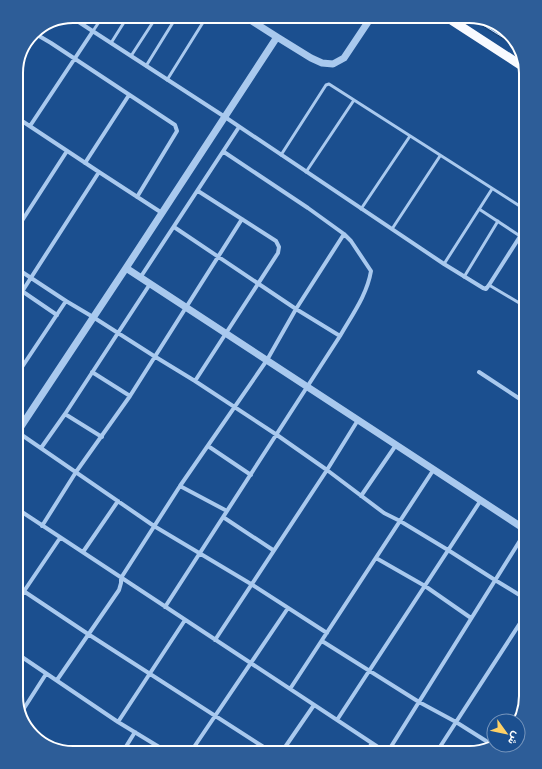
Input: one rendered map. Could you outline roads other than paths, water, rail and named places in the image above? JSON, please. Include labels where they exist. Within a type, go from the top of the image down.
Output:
[{"type":"highway","points":[[456,23],[518,64]]},
{"type":"street","points":[[81,23],[444,264],[483,288],[486,289],[489,285],[519,237]]},
{"type":"street","points":[[255,23],[311,58],[322,63],[333,64],[344,58],[367,23]]},
{"type":"street","points":[[30,126],[93,31]]},
{"type":"street","points":[[39,36],[175,125],[177,131],[137,197]]},
{"type":"street","points":[[23,423],[277,37]]},
{"type":"street","points":[[85,163],[129,95]]},
{"type":"street","points":[[23,121],[162,213]]},
{"type":"street","points":[[140,278],[239,127]]},
{"type":"street","points":[[23,219],[67,150]]},
{"type":"street","points":[[165,607],[340,336],[360,301],[369,282],[371,272],[351,241],[344,234],[224,152]]},
{"type":"street","points":[[23,289],[99,172]]},
{"type":"street","points":[[195,381],[278,253],[279,247],[276,242],[198,190]]},
{"type":"street","points":[[42,526],[76,472],[130,396],[242,219]]},
{"type":"street","points":[[174,227],[296,309],[340,336]]},
{"type":"street","points":[[57,680],[119,590],[121,578],[180,486],[267,360],[296,309],[344,234]]},
{"type":"street","points":[[126,268],[519,525]]},
{"type":"street","points":[[23,272],[66,301],[93,316],[195,381],[277,435],[384,513],[448,550],[519,595]]},
{"type":"street","points":[[41,448],[150,284]]},
{"type":"street","points":[[23,292],[57,315]]},
{"type":"street","points":[[23,366],[66,301]]},
{"type":"street","points":[[92,372],[130,396]]},
{"type":"street","points":[[479,372],[519,398]]},
{"type":"street","points":[[65,414],[102,437]]},
{"type":"street","points":[[215,640],[327,470],[358,420]]},
{"type":"street","points":[[23,436],[154,526],[251,584],[327,633]]},
{"type":"street","points":[[361,496],[396,445]]},
{"type":"street","points":[[208,446],[251,475]]},
{"type":"street","points":[[290,689],[434,469]]},
{"type":"street","points":[[180,486],[227,511]]},
{"type":"street","points":[[337,720],[481,500]]},
{"type":"street","points":[[82,552],[118,501]]},
{"type":"street","points":[[23,513],[376,746]]},
{"type":"street","points":[[223,517],[273,550]]},
{"type":"street","points":[[60,538],[24,591],[262,746]]},
{"type":"street","points":[[391,746],[519,541]]},
{"type":"street","points":[[376,558],[425,586],[471,618]]},
{"type":"street","points":[[195,746],[288,608]]},
{"type":"street","points":[[118,722],[151,674],[185,620]]},
{"type":"street","points":[[441,746],[519,625]]},
{"type":"street","points":[[322,641],[419,702],[456,722],[486,741]]},
{"type":"street","points":[[23,659],[118,722],[158,746]]},
{"type":"street","points":[[25,708],[46,674]]},
{"type":"street","points":[[286,746],[314,705]]},
{"type":"street","points":[[127,746],[136,732]]},
{"type":"lane","points":[[93,31],[98,23]]},
{"type":"lane","points":[[111,43],[124,23]]},
{"type":"lane","points":[[131,56],[152,23]]},
{"type":"lane","points":[[146,66],[173,23]]},
{"type":"lane","points":[[167,80],[203,23]]},
{"type":"lane","points":[[281,155],[326,85],[329,84],[519,205]]},
{"type":"lane","points":[[306,172],[354,100]]},
{"type":"lane","points":[[361,209],[410,136]]},
{"type":"lane","points":[[392,229],[440,156]]},
{"type":"lane","points":[[444,264],[492,188]]},
{"type":"lane","points":[[479,209],[519,237]]},
{"type":"lane","points":[[464,276],[498,221]]},
{"type":"lane","points":[[489,285],[519,303]]}]
